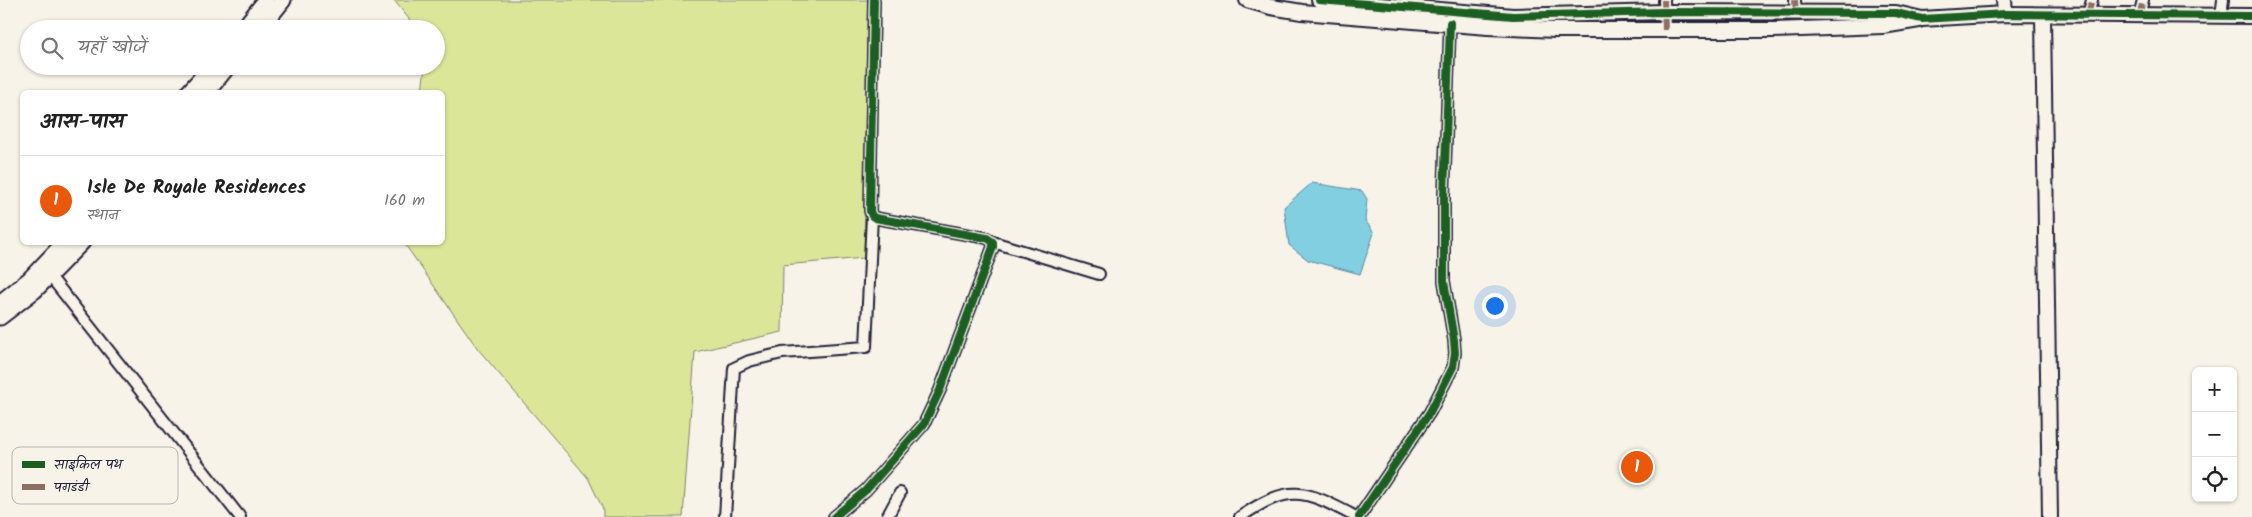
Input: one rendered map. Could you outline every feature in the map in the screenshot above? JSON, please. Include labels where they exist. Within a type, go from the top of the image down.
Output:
[{"type":"main road","points":[[250,20],[266,0]]},
{"type":"main road","points":[[267,20],[283,0]]},
{"type":"main road","points":[[191,90],[204,75]]},
{"type":"main road","points":[[209,90],[221,75]]},
{"type":"main road","points":[[0,303],[29,280],[62,245]]},
{"type":"main road","points":[[0,316],[50,276],[79,245]]},
{"type":"street","points":[[725,517],[734,368],[748,361],[782,353],[866,347],[872,216],[870,211],[874,0]]},
{"type":"street","points":[[1247,0],[1282,9],[1409,14],[1437,5],[1513,16],[1664,6],[1796,7],[1896,13],[1922,19]]},
{"type":"street","points":[[1319,0],[1409,14],[1450,23],[1518,29],[1774,30],[1873,26],[1906,23],[1922,19],[2005,14],[2043,16],[2252,16]]},
{"type":"street","points":[[2004,0],[2005,14]]},
{"type":"street","points":[[2088,15],[2092,0]]},
{"type":"street","points":[[2138,16],[2142,0]]},
{"type":"street","points":[[2221,16],[2223,0]]},
{"type":"street","points":[[1664,6],[1665,31]]},
{"type":"street","points":[[2043,16],[2050,517]]},
{"type":"street","points":[[1240,517],[1272,498],[1298,492],[1325,501],[1358,517],[1430,412],[1453,367],[1455,354],[1454,340],[1444,281],[1444,196],[1450,23]]},
{"type":"street","points":[[872,216],[987,238],[993,242],[1100,274]]},
{"type":"street","points":[[834,517],[866,490],[924,424],[940,390],[993,247],[993,242]]},
{"type":"street","points":[[50,276],[240,517]]},
{"type":"street","points":[[887,517],[900,493]]},
{"type":"green space","points":[[394,0],[869,0],[864,258],[783,265],[782,332],[695,352],[683,517],[603,517],[603,509],[588,478],[478,349],[405,245],[445,245],[445,90],[422,90],[424,75],[445,75],[445,20],[410,20]]},
{"type":"water","points":[[1312,183],[1362,191],[1367,199],[1365,220],[1374,233],[1360,274],[1308,260],[1289,245],[1284,207]]},
{"type":"marked path","points":[[1664,0],[1665,31]]},
{"type":"marked path","points":[[1795,0],[1796,14]]},
{"type":"marked path","points":[[2088,15],[2092,0]]},
{"type":"marked path","points":[[2139,16],[2143,0]]},
{"type":"cycle path","points":[[834,517],[866,490],[924,424],[940,390],[993,247],[993,242],[987,238],[872,216],[870,211],[874,0]]},
{"type":"cycle path","points":[[1319,0],[1513,16],[1664,12],[1896,13],[1922,19],[2005,14],[2252,16]]},
{"type":"cycle path","points":[[1359,517],[1430,412],[1453,367],[1454,340],[1444,281],[1444,196],[1450,23]]},
{"type":"place","name":"Isle De Royale Residences","points":[[1637,467]]}]
